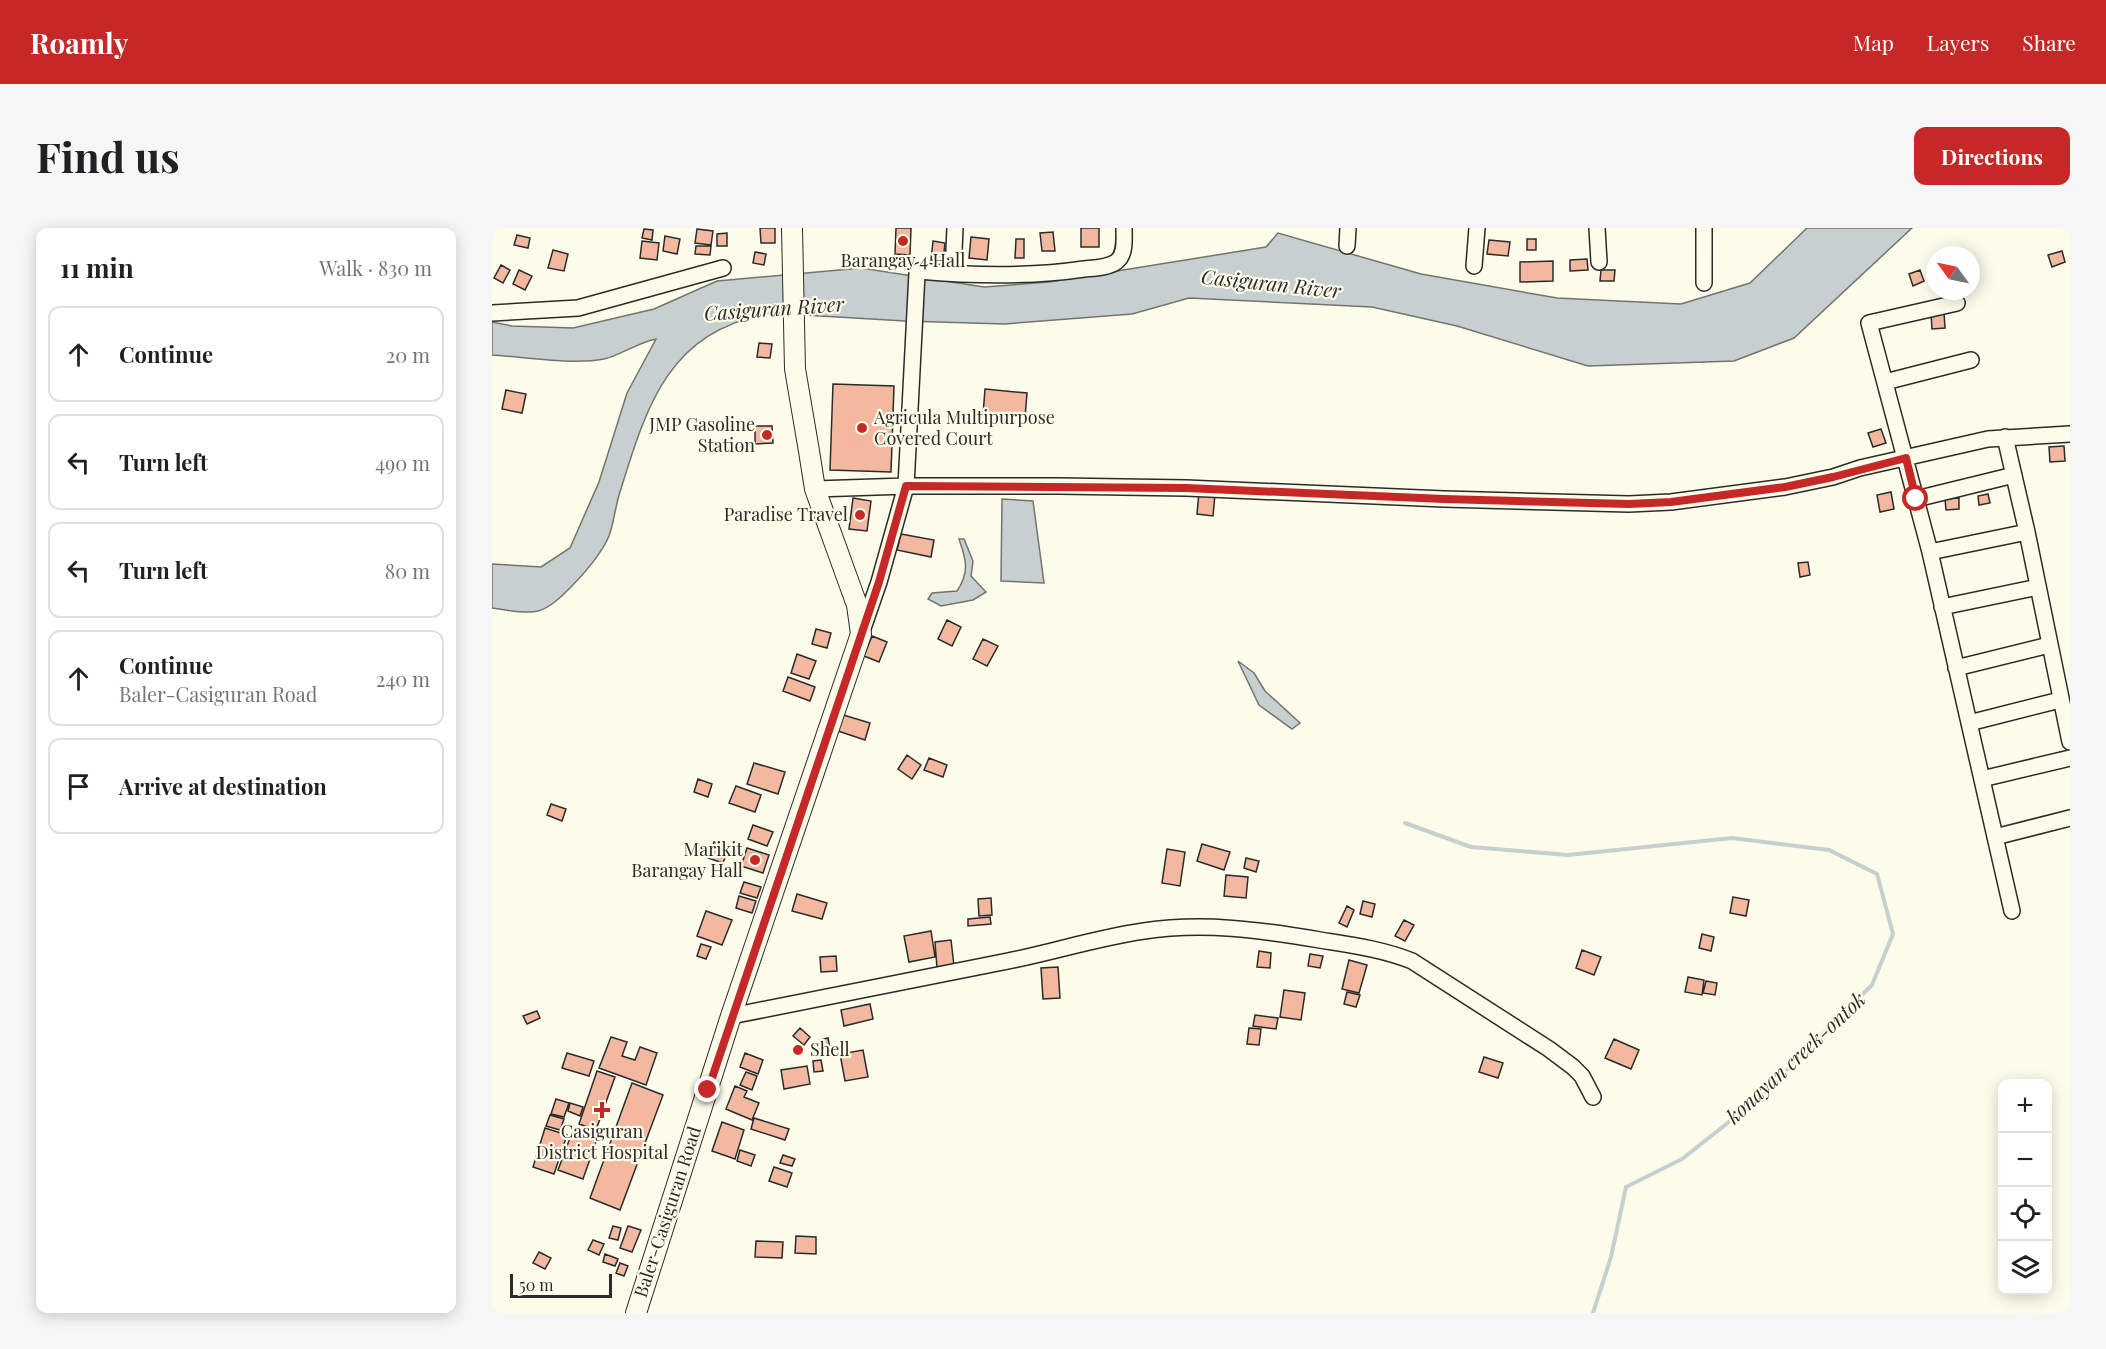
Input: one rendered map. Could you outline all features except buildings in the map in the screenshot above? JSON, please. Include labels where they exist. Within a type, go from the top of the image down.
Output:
[{"type":"main road","name":"Baler-Casiguran Road","points":[[636,1313],[731,1016],[861,634],[857,605],[815,489],[795,369],[792,237]]},
{"type":"street","points":[[953,273],[955,228]]},
{"type":"street","points":[[861,634],[879,582],[906,486],[913,328],[919,271],[1041,274],[1104,267],[1116,262],[1120,257],[1123,251],[1124,228]]},
{"type":"street","points":[[1347,246],[1348,228]]},
{"type":"street","points":[[1474,266],[1477,228]]},
{"type":"street","points":[[1597,228],[1599,262]]},
{"type":"street","points":[[1704,228],[1704,283]]},
{"type":"street","points":[[492,313],[578,308],[723,268]]},
{"type":"street","points":[[1958,303],[1869,323],[1930,552],[2012,912]]},
{"type":"street","points":[[1886,382],[1971,360]]},
{"type":"street","points":[[815,489],[906,486],[1174,488],[1629,504],[1671,502],[1785,487],[1988,438],[2070,434]]},
{"type":"street","points":[[2005,437],[2070,742]]},
{"type":"street","points":[[1916,499],[2014,475]]},
{"type":"street","points":[[1930,552],[2027,532]]},
{"type":"street","points":[[1942,607],[2038,587]]},
{"type":"street","points":[[1956,668],[2049,645]]},
{"type":"street","points":[[1969,723],[2060,700]]},
{"type":"street","points":[[1982,779],[2070,758]]},
{"type":"street","points":[[1995,837],[2070,818]]},
{"type":"street","points":[[731,1016],[1037,956],[1122,934],[1178,927],[1238,928],[1365,947],[1396,954],[1412,961],[1549,1049],[1573,1067],[1582,1076],[1593,1097]]},
{"type":"water","name":"Casiguran River","points":[[1807,228],[1912,228],[1794,338],[1734,361],[1588,366],[1457,326],[1372,307],[1189,298],[1132,314],[1004,324],[770,313],[735,323],[707,337],[685,355],[667,377],[652,402],[640,430],[618,498],[609,536],[602,549],[576,582],[560,598],[538,611],[492,608],[492,564],[541,567],[570,548],[599,482],[627,393],[656,339],[610,357],[591,361],[492,355],[492,322],[512,326],[573,328],[654,309],[717,281],[861,268],[984,287],[1049,282],[1266,247],[1278,233],[1421,274],[1557,298],[1681,304],[1750,283]]},
{"type":"water","points":[[1002,499],[1033,501],[1044,583],[1001,581]]},
{"type":"water","points":[[959,539],[964,539],[973,561],[971,576],[986,592],[973,600],[941,606],[928,599],[932,593],[957,591],[964,578],[966,565]]},
{"type":"water","points":[[1238,661],[1254,673],[1265,691],[1300,723],[1292,729],[1259,705]]},
{"type":"waterway","name":"konayan creek-ontok","points":[[1405,823],[1471,847],[1568,855],[1732,838],[1829,850],[1877,874],[1893,934],[1872,985],[1758,1099],[1682,1159],[1626,1187],[1611,1257],[1593,1313]]},
{"type":"place","name":"Barangay 4 Hall","points":[[903,241]]},
{"type":"place","name":"Agricula Multipurpose Covered Court","points":[[862,428]]},
{"type":"place","name":"JMP Gasoline Station","points":[[767,435]]},
{"type":"place","name":"Paradise Travel","points":[[860,515]]},
{"type":"place","name":"Marikit Barangay Hall","points":[[755,860]]},
{"type":"place","name":"Shell","points":[[798,1050]]},
{"type":"place","name":"Casiguran District Hospital","points":[[602,1110]]},
{"type":"route","points":[[708,1090],[731,1016],[879,582],[906,486],[1186,488],[1629,504],[1671,502],[1785,487],[1906,458],[1916,499]]}]
